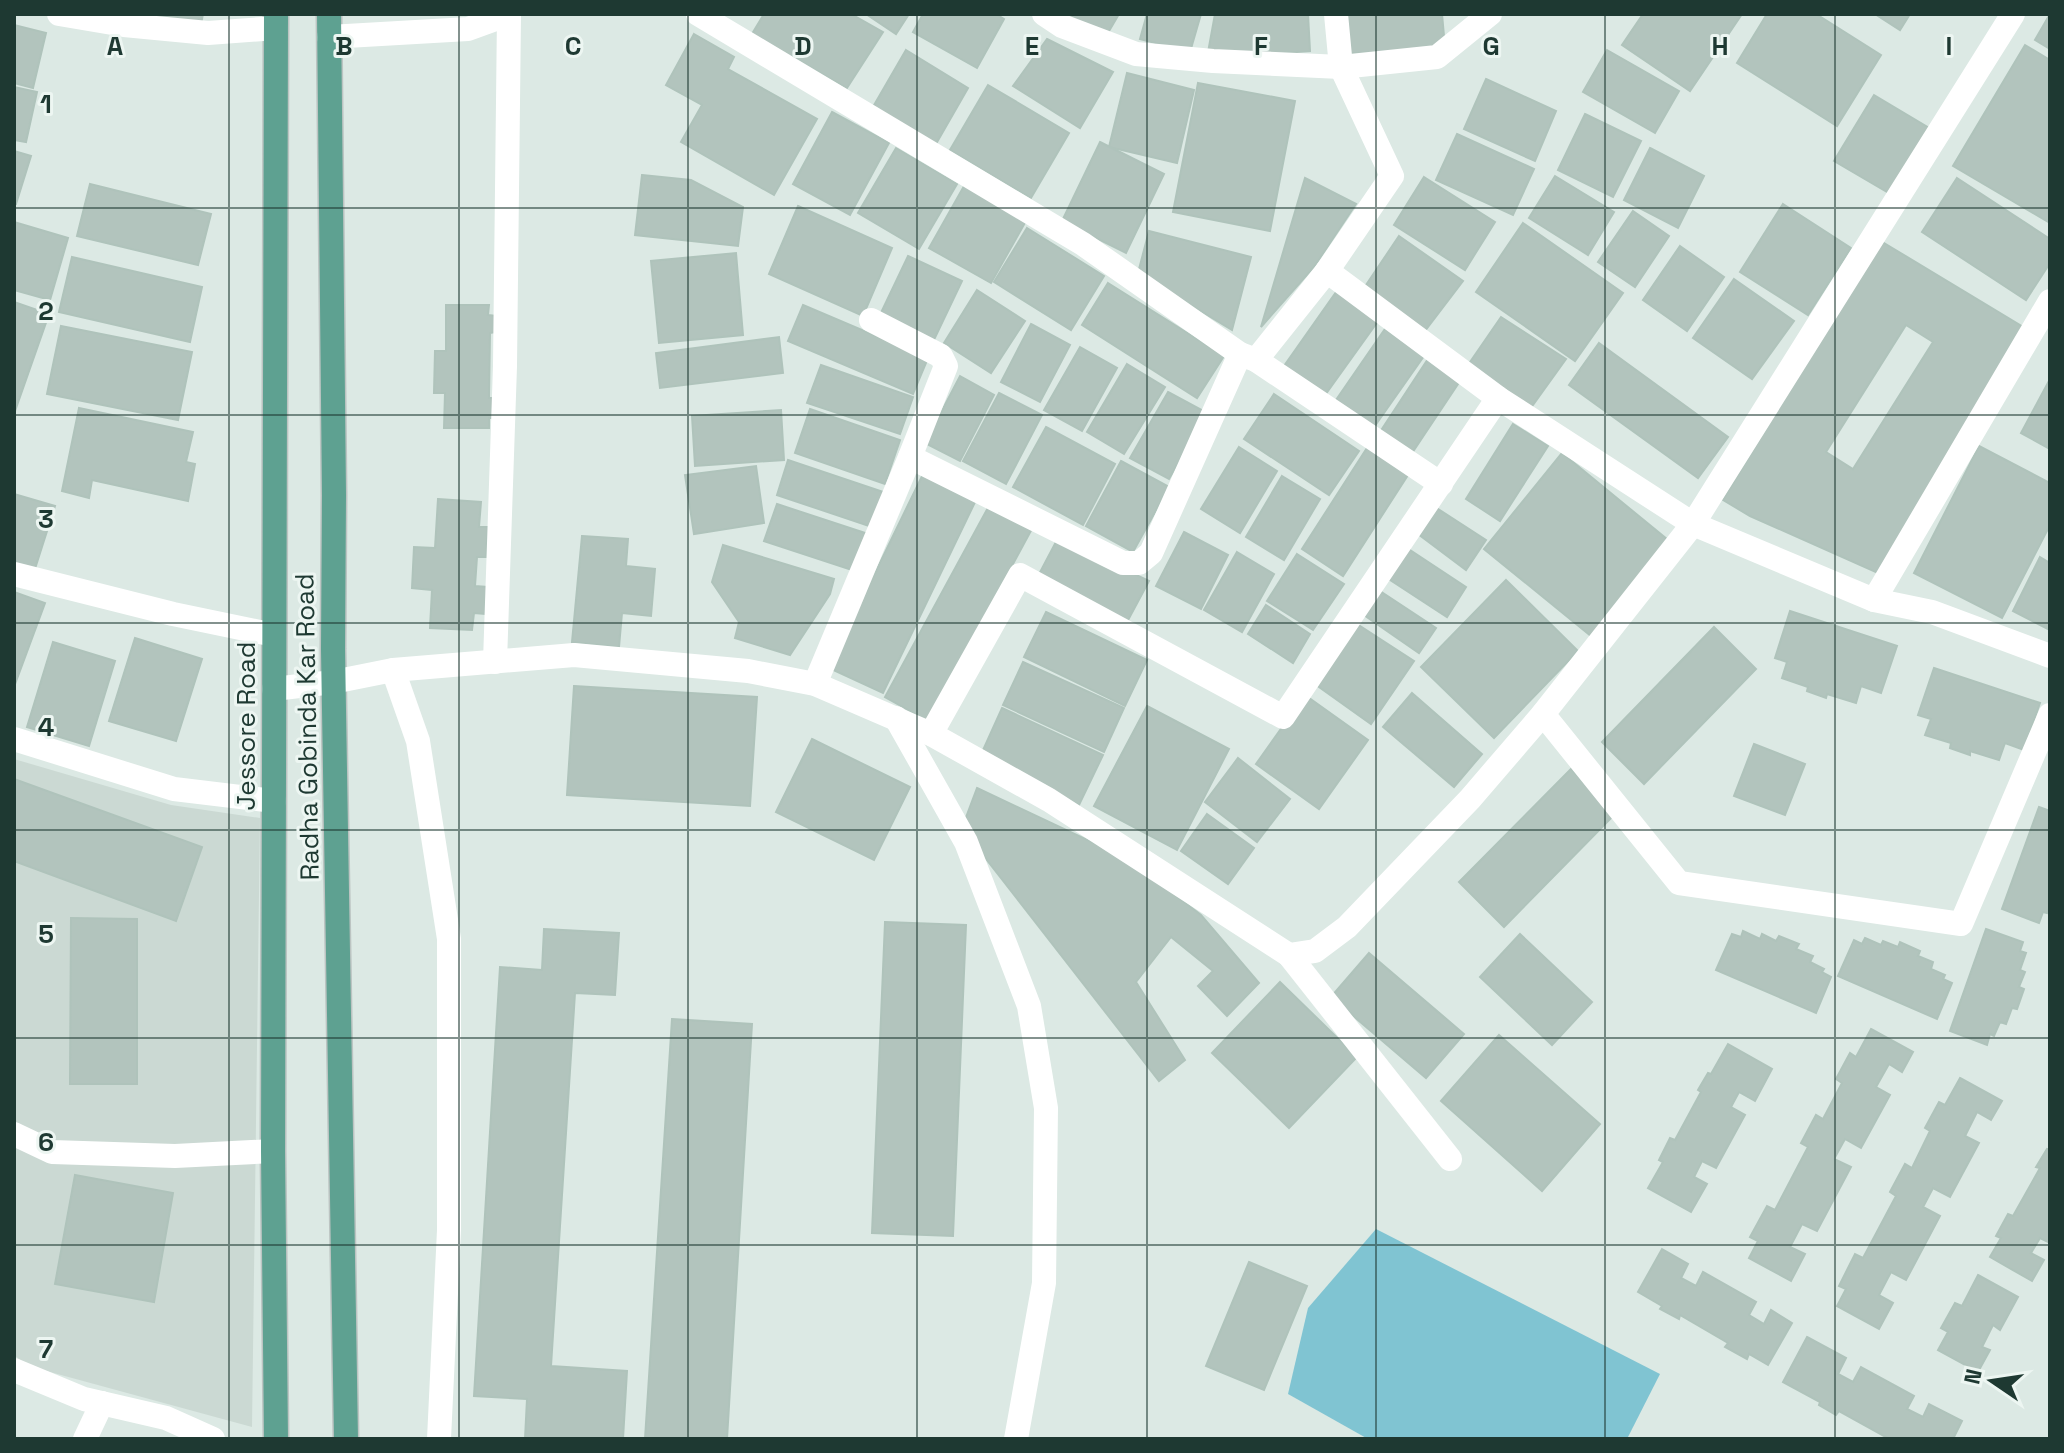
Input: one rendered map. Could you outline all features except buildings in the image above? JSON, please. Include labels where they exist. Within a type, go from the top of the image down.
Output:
[{"type":"main road","name":"Jessore Road","points":[[276,21],[273,1151],[276,1439]]},
{"type":"main road","name":"Radha Gobinda Kar Road","points":[[329,26],[333,682],[346,1439]]},
{"type":"street","points":[[59,14],[124,25],[208,33],[276,21]]},
{"type":"street","points":[[329,26],[468,29],[509,14],[505,366],[495,662]]},
{"type":"street","points":[[698,14],[1083,244],[1441,484]]},
{"type":"street","points":[[1044,14],[1062,26],[1136,54],[1341,67],[1437,57],[1490,14]]},
{"type":"street","points":[[910,457],[1123,563],[1139,563],[1151,553],[1248,357],[1327,271],[1392,176],[1341,67],[1336,14]]},
{"type":"street","points":[[1289,955],[1315,951],[1347,927],[1470,799],[1543,714],[1693,524],[2013,14]]},
{"type":"street","points":[[1327,271],[1498,398],[1693,524],[1874,600],[1932,612],[2050,656]]},
{"type":"street","points":[[1874,600],[2050,301]]},
{"type":"street","points":[[815,684],[946,366],[941,356],[871,320]]},
{"type":"street","points":[[931,734],[1020,575],[1283,717],[1498,398]]},
{"type":"street","points":[[14,574],[173,614],[274,635]]},
{"type":"street","points":[[274,689],[393,670],[574,655],[748,671],[815,684],[931,734],[1049,800],[1289,955],[1450,1159]]},
{"type":"street","points":[[393,670],[418,741],[449,939],[449,1230],[439,1439]]},
{"type":"street","points":[[1543,714],[1679,883],[1961,924],[2050,715]]},
{"type":"street","points":[[896,718],[966,842],[1029,1006],[1046,1108],[1044,1283],[1016,1439]]},
{"type":"street","points":[[14,739],[174,789],[274,801]]},
{"type":"street","points":[[14,1134],[52,1152],[175,1156],[273,1151]]},
{"type":"street","points":[[17,1380],[166,1418],[213,1439]]},
{"type":"street","points":[[85,1439],[102,1403]]},
{"type":"shaded area","points":[[14,759],[171,805],[260,818],[252,1427],[28,1366],[14,1355]]},
{"type":"water","points":[[1376,1229],[1660,1374],[1627,1439],[1368,1439],[1288,1394],[1308,1308]]}]
